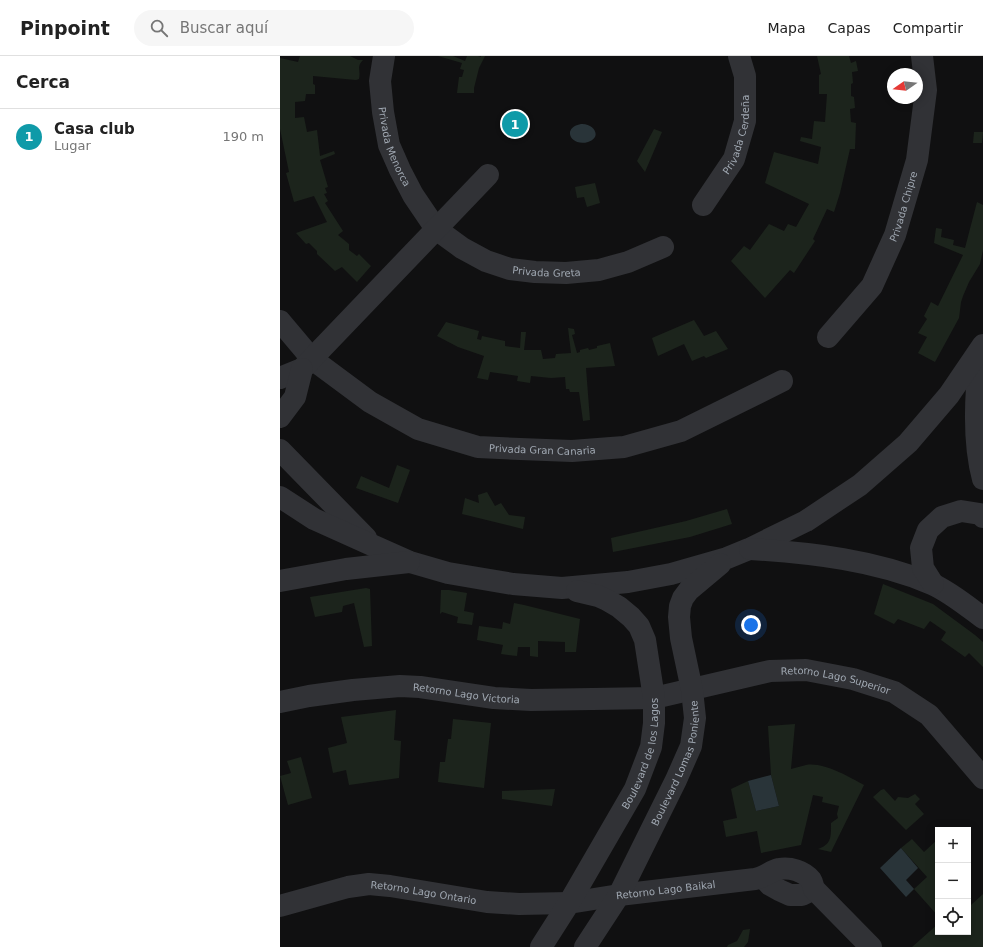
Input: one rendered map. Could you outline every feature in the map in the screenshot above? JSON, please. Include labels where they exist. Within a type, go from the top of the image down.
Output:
[{"type":"street","name":"Privada Menorca","points":[[384,56],[380,81],[383,112],[389,145],[413,195],[436,229]]},
{"type":"street","name":"Privada Cerdeña","points":[[703,205],[734,159],[745,121],[745,76],[739,56]]},
{"type":"street","name":"Privada Chipre","points":[[828,337],[872,286],[895,235],[917,160],[926,90],[922,56]]},
{"type":"street","points":[[280,378],[307,364],[488,175]]},
{"type":"street","name":"Privada Greta","points":[[436,229],[462,248],[486,261],[510,269],[536,272],[566,273],[599,270],[628,262],[663,247]]},
{"type":"street","name":"Privada Gran Canaria","points":[[280,321],[307,364],[418,429],[478,447],[572,451],[624,447],[681,431],[782,381]]},
{"type":"street","points":[[280,497],[314,519],[410,562],[448,573],[513,584],[562,588],[628,582],[671,574],[727,558],[749,549],[806,521],[860,485],[908,443],[950,395],[983,345]]},
{"type":"street","points":[[983,354],[977,387],[976,432],[983,479]]},
{"type":"street","points":[[280,417],[295,397],[307,364]]},
{"type":"street","points":[[280,450],[374,546]]},
{"type":"street","points":[[933,584],[923,568],[921,548],[928,530],[942,517],[960,511],[980,514],[983,516]]},
{"type":"street","points":[[749,549],[784,551],[853,560],[893,570],[933,584],[983,618]]},
{"type":"street","name":"Boulevard Lomas Poniente","points":[[585,947],[619,895],[676,780],[691,746],[695,718],[692,690],[678,617],[680,606],[683,598],[689,590],[727,558]]},
{"type":"street","points":[[280,582],[346,569],[410,562]]},
{"type":"street","name":"Boulevard de los Lagos","points":[[541,947],[569,903],[635,789],[651,747],[654,723],[654,698],[645,640],[639,626],[619,607],[602,598],[587,593],[562,588]]},
{"type":"street","name":"Retorno Lago Superior","points":[[654,698],[770,671],[806,670],[853,679],[894,692],[930,715],[983,778]]},
{"type":"street","name":"Retorno Lago Victoria","points":[[280,702],[309,696],[353,690],[400,686],[420,687],[494,698],[531,700],[654,698]]},
{"type":"street","name":"Retorno Lago Baikal","points":[[569,903],[619,895],[763,877],[770,885],[790,895],[802,895],[814,889],[871,947]]},
{"type":"street","name":"Retorno Lago Ontario","points":[[280,906],[348,887],[369,884],[487,902],[519,904],[569,903]]},
{"type":"shaded area","points":[[300,56],[350,56],[358,60],[363,60],[359,67],[359,79],[313,76],[315,94],[306,94],[305,101],[295,102],[295,118],[304,117],[307,132],[317,130],[320,156],[334,151],[335,154],[320,160],[328,187],[325,188],[327,193],[324,194],[328,201],[325,203],[343,231],[338,235],[349,244],[349,250],[357,256],[359,254],[371,266],[357,282],[342,267],[335,271],[317,254],[317,251],[309,243],[306,244],[296,233],[327,222],[314,196],[294,202],[286,173],[289,172],[280,129],[280,58],[298,62]]},
{"type":"shaded area","points":[[438,56],[453,56],[465,61],[467,56],[485,56],[479,68],[474,93],[457,93],[459,77],[462,77],[464,70],[460,69],[462,63]]},
{"type":"shaded area","points":[[817,56],[849,56],[851,63],[856,61],[858,71],[852,72],[853,83],[851,84],[851,96],[854,97],[855,108],[850,109],[851,122],[856,123],[855,149],[850,149],[834,212],[827,209],[813,239],[815,241],[794,273],[790,270],[765,298],[731,261],[744,246],[750,250],[769,224],[784,231],[788,224],[796,227],[809,204],[765,183],[774,152],[818,164],[821,147],[800,141],[801,137],[812,139],[814,121],[825,122],[827,94],[819,94],[819,75],[821,74]]},
{"type":"shaded area","points":[[581,124],[586,124],[593,128],[596,134],[592,140],[582,143],[573,140],[570,133],[571,129]]},
{"type":"shaded area","points":[[654,129],[662,132],[645,172],[637,161]]},
{"type":"shaded area","points":[[974,132],[983,132],[982,143],[973,143]]},
{"type":"shaded area","points":[[595,183],[600,203],[587,207],[584,197],[577,198],[575,187]]},
{"type":"shaded area","points":[[977,202],[983,205],[983,250],[980,264],[969,282],[963,296],[959,318],[935,362],[918,353],[927,337],[918,333],[927,319],[924,316],[931,302],[938,306],[963,255],[934,243],[936,228],[942,229],[941,237],[954,240],[953,245],[965,248]]},
{"type":"shaded area","points":[[694,320],[704,336],[716,331],[728,349],[706,358],[704,356],[692,361],[684,344],[658,356],[652,338]]},
{"type":"shaded area","points":[[446,322],[479,331],[477,339],[481,340],[482,336],[505,341],[505,346],[520,348],[521,332],[526,332],[524,350],[541,350],[543,359],[555,358],[556,354],[571,353],[568,328],[574,329],[575,334],[572,335],[577,353],[580,352],[580,350],[588,348],[589,350],[597,348],[597,346],[610,343],[615,366],[586,368],[590,420],[583,421],[579,392],[570,392],[569,389],[566,389],[565,377],[551,378],[531,376],[530,383],[517,381],[518,376],[490,372],[488,380],[477,378],[484,356],[458,347],[437,336]]},
{"type":"shaded area","points":[[397,465],[410,470],[398,503],[356,488],[361,476],[389,488]]},
{"type":"shaded area","points":[[487,492],[495,506],[501,503],[509,515],[525,517],[523,529],[462,514],[465,498],[479,503],[478,495]]},
{"type":"shaded area","points":[[727,509],[732,524],[690,537],[613,552],[611,538],[686,521]]},
{"type":"shaded area","points":[[883,584],[933,604],[975,635],[983,642],[983,667],[969,653],[965,657],[941,640],[946,632],[930,621],[924,629],[898,619],[894,624],[874,614]]},
{"type":"shaded area","points":[[366,588],[370,589],[372,646],[364,647],[354,603],[343,606],[342,612],[315,617],[310,597]]},
{"type":"shaded area","points":[[441,590],[467,593],[464,611],[474,613],[472,625],[457,623],[458,617],[442,612],[440,614]]},
{"type":"shaded area","points":[[514,603],[580,619],[576,652],[565,652],[565,642],[538,641],[538,657],[530,656],[530,647],[518,647],[517,656],[501,654],[503,645],[477,640],[479,626],[502,629],[503,622],[510,624]]},
{"type":"shaded area","points":[[396,710],[394,740],[401,741],[399,778],[349,785],[346,770],[333,773],[328,748],[347,743],[341,717]]},
{"type":"shaded area","points":[[453,719],[491,723],[484,788],[438,782],[440,762],[445,762],[448,739],[451,739]]},
{"type":"shaded area","points":[[795,724],[791,769],[806,765],[821,766],[836,771],[864,785],[831,852],[818,849],[826,845],[830,839],[831,823],[838,818],[837,814],[839,806],[822,802],[823,797],[813,795],[801,845],[761,853],[757,831],[726,837],[723,821],[737,818],[731,789],[748,781],[756,811],[779,806],[771,775],[768,726]]},
{"type":"shaded area","points":[[301,757],[312,798],[288,805],[280,776],[291,773],[287,761]]},
{"type":"shaded area","points":[[771,775],[779,806],[756,811],[748,781]]},
{"type":"shaded area","points":[[555,789],[552,806],[502,799],[502,791]]},
{"type":"shaded area","points":[[884,789],[895,801],[898,797],[908,798],[915,794],[920,799],[915,804],[924,814],[906,830],[873,797]]},
{"type":"shaded area","points":[[912,839],[924,852],[935,842],[935,913],[914,889],[927,877],[901,848]]},
{"type":"shaded area","points":[[901,848],[918,868],[906,880],[914,889],[906,897],[880,868]]},
{"type":"shaded area","points":[[983,894],[983,947],[912,947],[935,927],[935,935],[971,935],[971,905]]},
{"type":"shaded area","points":[[750,929],[748,942],[744,947],[727,947],[728,945],[737,941],[743,930]]},
{"type":"place","name":"Casa club","points":[[515,124]]}]
